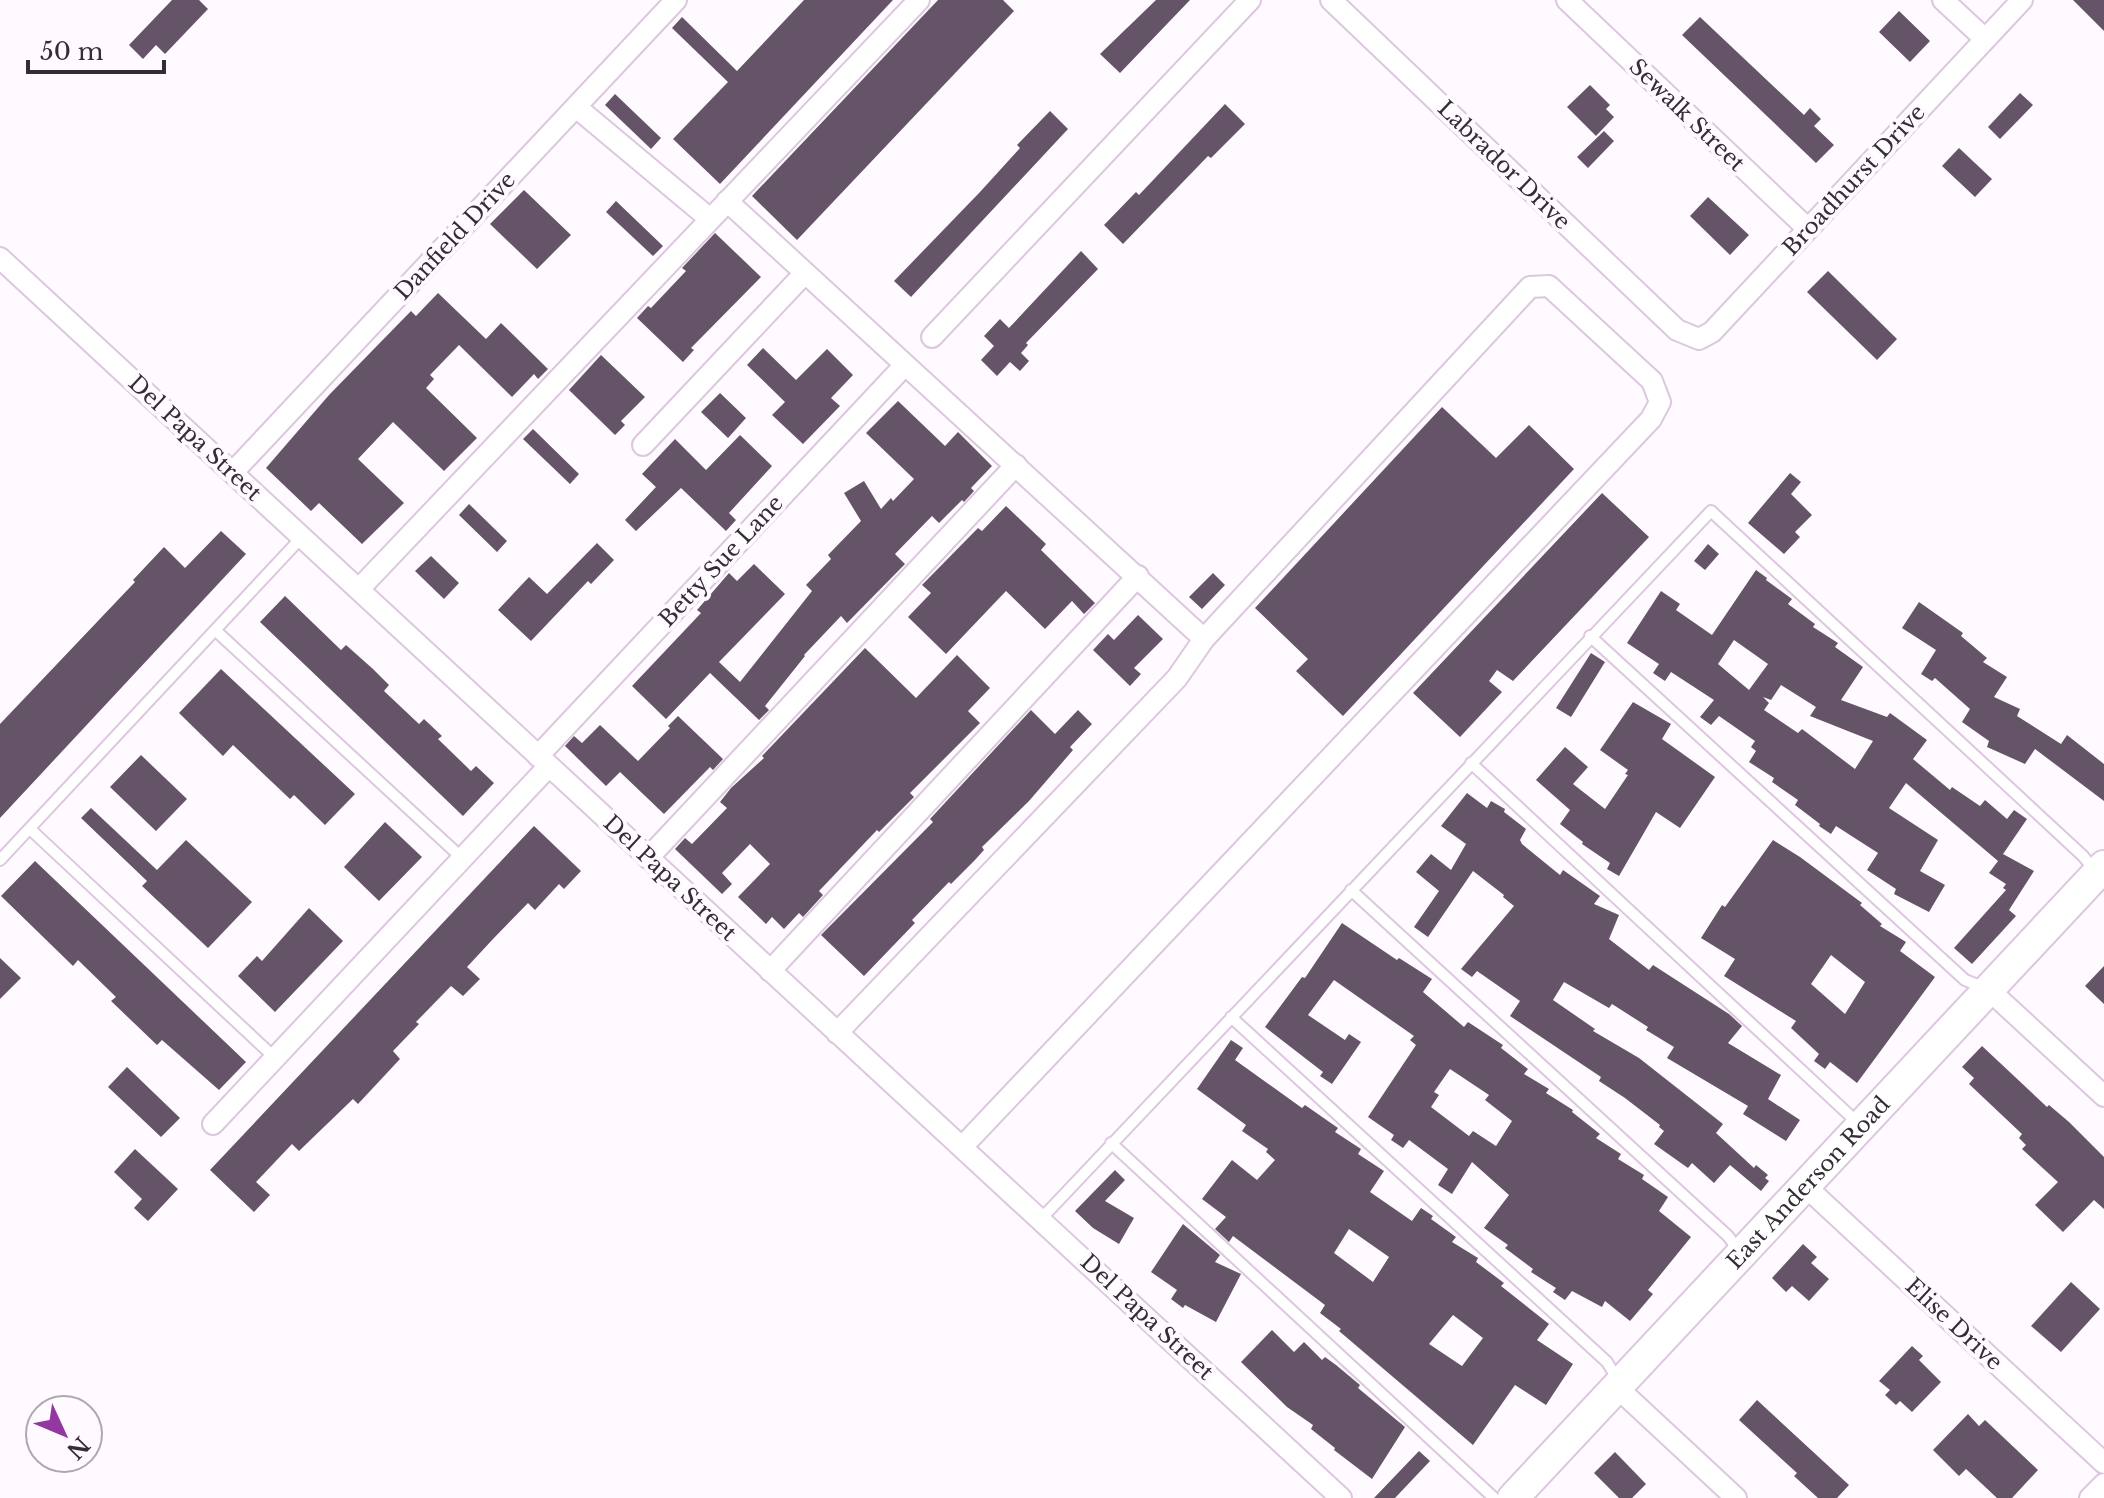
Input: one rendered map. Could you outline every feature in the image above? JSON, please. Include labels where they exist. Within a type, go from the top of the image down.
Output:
[{"type":"street","name":"Danfield Drive","points":[[233,472],[676,0]]},
{"type":"street","points":[[359,589],[919,0]]},
{"type":"street","points":[[932,337],[1250,0]]},
{"type":"street","name":"Labrador Drive","points":[[1331,0],[1677,330]]},
{"type":"street","name":"Sewalk Street","points":[[1567,0],[1808,229]]},
{"type":"street","points":[[1943,0],[1985,39]]},
{"type":"street","name":"Broadhurst Drive","points":[[1677,330],[1699,339],[1712,332],[2022,0]]},
{"type":"street","points":[[576,107],[710,219]]},
{"type":"street","points":[[727,201],[1204,639]]},
{"type":"street","name":"Del Papa Street","points":[[0,258],[1341,1498]]},
{"type":"street","points":[[643,445],[804,274]]},
{"type":"street","points":[[837,1033],[1177,678],[1204,639],[1530,287],[1549,286],[1652,381],[1660,402],[1651,419],[962,1147]]},
{"type":"street","name":"Betty Sue Lane","points":[[213,1124],[462,858],[544,761],[904,366]]},
{"type":"street","points":[[648,858],[1016,465]]},
{"type":"street","points":[[770,971],[1138,576]]},
{"type":"street","name":"East Anderson Road","points":[[1513,1498],[2101,869]]},
{"type":"street","points":[[1988,989],[2104,1096]]},
{"type":"street","name":"Elise Drive","points":[[1804,1185],[2104,1463]]},
{"type":"street","points":[[1620,1384],[1623,1393],[1736,1498]]},
{"type":"street","points":[[2090,1498],[2104,1484]]},
{"type":"lane","points":[[1041,1219],[1711,511],[2101,869]]},
{"type":"lane","points":[[0,860],[302,537]]},
{"type":"lane","points":[[215,630],[462,858]]},
{"type":"lane","points":[[1590,636],[1965,980],[1988,989]]},
{"type":"lane","points":[[1471,763],[1861,1125]]},
{"type":"lane","points":[[30,829],[274,1057]]},
{"type":"lane","points":[[1351,890],[1728,1236],[1740,1253]]},
{"type":"lane","points":[[1231,1017],[1607,1362],[1620,1384]]},
{"type":"lane","points":[[1111,1143],[1494,1498]]},
{"type":"building","points":[[172,0],[199,0],[208,9],[165,54],[156,45],[143,59],[129,45]]},
{"type":"building","points":[[804,0],[893,0],[720,184],[673,139],[728,82],[672,28],[682,17],[737,71]]},
{"type":"building","points":[[938,0],[1003,0],[1014,11],[797,240],[752,196]]},
{"type":"building","points":[[1156,0],[1190,0],[1120,73],[1100,54]]},
{"type":"building","points":[[2073,0],[2104,0],[2104,31]]},
{"type":"building","points":[[1899,11],[1930,41],[1910,62],[1879,32]]},
{"type":"building","points":[[1700,17],[1804,115],[1810,108],[1821,119],[1814,126],[1834,145],[1816,163],[1682,35]]},
{"type":"building","points":[[1590,85],[1610,105],[1606,109],[1614,117],[1596,136],[1567,107]]},
{"type":"building","points":[[2020,93],[2033,105],[2000,139],[1988,127]]},
{"type":"building","points":[[615,94],[661,138],[651,149],[605,105]]},
{"type":"building","points":[[1225,104],[1245,124],[1211,158],[1208,156],[1123,244],[1104,225],[1136,192],[1139,195]]},
{"type":"building","points":[[1050,111],[1068,129],[911,297],[894,281],[980,192],[1020,148],[1017,145]]},
{"type":"building","points":[[1604,131],[1614,141],[1588,168],[1577,157]]},
{"type":"building","points":[[1959,148],[1992,179],[1975,197],[1942,166]]},
{"type":"building","points":[[524,190],[571,235],[537,269],[490,224]]},
{"type":"building","points":[[1708,197],[1749,235],[1730,255],[1690,216]]},
{"type":"building","points":[[616,201],[663,246],[653,256],[606,212]]},
{"type":"building","points":[[715,233],[761,277],[691,348],[694,350],[683,362],[637,318],[648,306],[651,308],[686,271],[682,268]]},
{"type":"building","points":[[1081,251],[1098,269],[1026,343],[1028,345],[1021,353],[1029,361],[1020,371],[1010,362],[997,376],[981,360],[994,346],[984,336],[1000,319],[1009,328]]},
{"type":"building","points":[[1828,271],[1897,339],[1877,360],[1807,292]]},
{"type":"building","points":[[438,293],[486,339],[501,323],[548,369],[538,379],[534,374],[512,397],[459,345],[430,375],[434,379],[426,388],[477,438],[444,471],[393,422],[358,459],[404,503],[362,544],[319,503],[311,511],[266,468],[329,395],[411,311],[416,316]]},
{"type":"building","points":[[763,348],[796,380],[827,349],[853,375],[831,398],[840,406],[803,444],[772,415],[785,402],[747,365]]},
{"type":"building","points":[[601,355],[645,397],[621,421],[625,425],[615,435],[569,390]]},
{"type":"building","points":[[720,393],[746,418],[728,438],[701,412]]},
{"type":"building","points":[[898,401],[945,446],[958,432],[992,466],[971,488],[974,491],[939,523],[932,516],[895,554],[905,564],[847,623],[841,616],[804,655],[765,706],[769,710],[759,720],[710,673],[666,719],[632,686],[701,613],[697,610],[729,573],[737,581],[754,564],[785,594],[719,662],[740,682],[812,591],[806,585],[831,559],[828,555],[861,521],[844,493],[864,481],[881,509],[914,479],[866,433]]},
{"type":"building","points":[[1442,407],[1496,458],[1529,425],[1574,469],[1343,716],[1296,671],[1308,659],[1255,608]]},
{"type":"building","points":[[533,429],[579,474],[570,484],[523,439]]},
{"type":"building","points":[[740,435],[772,466],[729,513],[736,520],[726,531],[681,488],[636,531],[625,520],[656,487],[642,474],[675,439],[706,470]]},
{"type":"building","points":[[1790,473],[1801,482],[1791,494],[1812,515],[1795,532],[1800,537],[1784,554],[1748,523]]},
{"type":"building","points":[[1602,493],[1649,537],[1513,681],[1497,670],[1489,681],[1502,692],[1460,737],[1413,693]]},
{"type":"building","points":[[469,504],[507,541],[497,552],[459,515]]},
{"type":"building","points":[[1006,506],[1046,544],[1041,550],[1095,603],[1084,614],[1072,601],[1045,629],[1006,591],[946,654],[908,617],[931,593],[922,585],[978,528],[982,531]]},
{"type":"building","points":[[221,531],[246,554],[0,818],[0,724],[135,582],[133,580],[164,547],[185,568]]},
{"type":"building","points":[[597,543],[614,560],[591,584],[588,581],[531,641],[498,610],[529,577],[547,594]]},
{"type":"building","points":[[1708,544],[1719,554],[1705,570],[1694,561]]},
{"type":"building","points":[[431,556],[459,583],[444,599],[415,571]]},
{"type":"building","points":[[1756,570],[1792,599],[1788,604],[1815,624],[1813,627],[1838,643],[1835,647],[1863,667],[1841,700],[1887,717],[1890,713],[1927,740],[1913,759],[1950,790],[1952,787],[1980,806],[1985,800],[2007,819],[2014,810],[2027,819],[2003,854],[2034,871],[2009,910],[2016,916],[1972,964],[1954,948],[2006,890],[2003,888],[2006,884],[1989,873],[1998,861],[1906,783],[1889,808],[1938,840],[1920,871],[1945,885],[1929,912],[1894,894],[1896,889],[1867,870],[1878,853],[1836,826],[1831,834],[1819,826],[1795,805],[1798,800],[1772,782],[1774,778],[1749,762],[1756,751],[1751,747],[1755,741],[1719,716],[1711,725],[1700,717],[1714,700],[1671,672],[1665,681],[1653,673],[1659,664],[1627,643],[1661,591],[1680,604],[1676,610],[1712,635]],"holes":[[[1734,640],[1768,664],[1749,690],[1718,664]],[[1781,685],[1816,707],[1810,716],[1873,741],[1855,769],[1802,729],[1798,733],[1764,710],[1769,703],[1763,697],[1771,700]]]},
{"type":"building","points":[[1213,573],[1225,585],[1202,609],[1189,597]]},
{"type":"building","points":[[285,596],[341,650],[346,645],[373,669],[389,685],[384,691],[419,724],[424,719],[442,736],[438,739],[471,771],[476,766],[494,783],[463,816],[260,622]]},
{"type":"building","points":[[1919,602],[1963,633],[1961,636],[1987,658],[1983,662],[2007,677],[1994,697],[2020,709],[2017,716],[2061,744],[2067,735],[2104,764],[2104,801],[2035,749],[2025,764],[1987,747],[1989,741],[1962,722],[1970,709],[1935,678],[1932,681],[1921,674],[1936,650],[1902,628]]},
{"type":"building","points":[[1138,615],[1163,639],[1134,668],[1141,674],[1130,686],[1093,650],[1108,634],[1114,640]]},
{"type":"building","points":[[865,648],[916,698],[957,655],[990,688],[968,711],[980,723],[910,793],[914,797],[879,832],[877,830],[819,891],[823,895],[803,917],[799,913],[784,929],[772,917],[766,924],[738,897],[770,864],[750,844],[722,873],[732,884],[722,894],[675,849],[685,838],[692,844],[727,808],[720,802],[731,788],[764,758],[762,756]]},
{"type":"building","points":[[1591,653],[1605,662],[1571,717],[1556,708]]},
{"type":"building","points":[[221,669],[355,794],[325,825],[294,795],[290,799],[233,745],[223,756],[179,713]]},
{"type":"building","points":[[1633,702],[1671,724],[1662,739],[1715,777],[1680,828],[1656,812],[1619,876],[1607,869],[1610,863],[1560,824],[1570,810],[1536,780],[1565,747],[1588,767],[1573,784],[1605,809],[1628,775],[1625,774],[1628,770],[1600,750]]},
{"type":"building","points":[[1031,710],[1055,734],[1078,710],[1092,724],[1070,747],[1073,750],[1029,801],[982,847],[984,850],[974,861],[912,920],[915,923],[864,976],[821,935],[933,822],[930,819]]},
{"type":"building","points":[[678,716],[723,759],[713,770],[710,767],[664,814],[620,772],[606,786],[565,746],[574,736],[582,743],[600,725],[638,761]]},
{"type":"building","points":[[141,755],[187,799],[156,831],[110,787]]},
{"type":"building","points":[[1467,793],[1487,808],[1491,801],[1505,809],[1504,812],[1526,829],[1520,840],[1522,844],[1560,875],[1563,870],[1600,896],[1594,904],[1619,915],[1609,939],[1649,970],[1653,965],[1729,1014],[1742,1026],[1728,1043],[1781,1075],[1768,1099],[1800,1120],[1786,1141],[1743,1114],[1748,1106],[1667,1058],[1674,1047],[1612,1004],[1609,1008],[1564,982],[1553,1000],[1595,1029],[1593,1031],[1639,1058],[1723,1124],[1716,1133],[1754,1168],[1756,1165],[1768,1175],[1765,1178],[1769,1181],[1761,1191],[1730,1165],[1714,1183],[1692,1163],[1688,1168],[1654,1144],[1664,1131],[1660,1125],[1599,1081],[1601,1077],[1510,1016],[1520,1001],[1477,971],[1472,977],[1461,969],[1514,906],[1473,871],[1428,937],[1414,927],[1439,891],[1416,872],[1431,854],[1451,870],[1466,844],[1441,826]]},
{"type":"building","points":[[91,808],[157,870],[186,840],[252,902],[208,948],[142,886],[147,881],[81,818]]},
{"type":"building","points":[[385,822],[422,857],[379,901],[344,867]]},
{"type":"building","points":[[534,826],[581,871],[564,889],[559,884],[535,910],[528,903],[493,939],[467,967],[480,979],[463,996],[451,986],[393,1051],[400,1059],[358,1104],[353,1099],[299,1151],[292,1144],[256,1182],[270,1195],[254,1212],[210,1170]]},
{"type":"building","points":[[1773,840],[1862,903],[1860,905],[1882,924],[1880,926],[1906,942],[1900,951],[1935,977],[1857,1083],[1830,1062],[1825,1069],[1814,1061],[1819,1054],[1791,1028],[1796,1021],[1724,976],[1735,959],[1701,938],[1722,905],[1725,907]],"holes":[[[1831,955],[1865,982],[1845,1014],[1811,984]]]},
{"type":"building","points":[[35,861],[246,1062],[219,1090],[162,1040],[157,1045],[111,1001],[116,997],[78,960],[73,966],[1,896]]},
{"type":"building","points":[[309,908],[343,941],[275,1012],[238,976],[257,956],[262,961]]},
{"type":"building","points":[[1342,923],[1432,979],[1423,992],[1464,1027],[1468,1022],[1503,1045],[1501,1048],[1528,1069],[1524,1074],[1549,1089],[1546,1093],[1573,1110],[1600,1134],[1596,1138],[1621,1154],[1618,1159],[1644,1175],[1642,1179],[1668,1197],[1659,1211],[1691,1237],[1648,1290],[1653,1294],[1630,1321],[1605,1301],[1602,1307],[1572,1291],[1565,1300],[1553,1292],[1556,1288],[1531,1272],[1533,1269],[1505,1248],[1508,1245],[1484,1228],[1509,1195],[1472,1162],[1452,1194],[1438,1185],[1448,1169],[1409,1140],[1403,1148],[1391,1140],[1394,1135],[1368,1117],[1416,1045],[1410,1040],[1414,1036],[1334,980],[1308,1015],[1345,1040],[1349,1034],[1361,1042],[1332,1084],[1320,1076],[1323,1072],[1265,1027],[1302,977],[1305,978]],"holes":[[[1450,1069],[1489,1095],[1485,1100],[1512,1121],[1496,1146],[1473,1131],[1469,1136],[1431,1107],[1439,1095],[1434,1092]]]},
{"type":"building","points":[[0,958],[21,978],[0,999]]},
{"type":"building","points":[[2104,966],[2104,1004],[2085,986]]},
{"type":"building","points":[[1231,1040],[1243,1048],[1235,1060],[1302,1108],[1305,1105],[1338,1128],[1335,1132],[1361,1149],[1358,1154],[1384,1171],[1370,1192],[1412,1221],[1421,1208],[1433,1216],[1431,1219],[1456,1237],[1452,1242],[1478,1258],[1476,1262],[1504,1283],[1501,1286],[1549,1324],[1537,1340],[1573,1364],[1546,1405],[1515,1385],[1473,1445],[1339,1331],[1341,1329],[1320,1313],[1325,1305],[1233,1236],[1229,1242],[1215,1229],[1226,1217],[1202,1199],[1232,1160],[1257,1180],[1275,1160],[1266,1152],[1268,1149],[1242,1131],[1246,1125],[1197,1089]],"holes":[[[1349,1229],[1389,1257],[1373,1282],[1334,1253]],[[1453,1315],[1483,1338],[1462,1366],[1429,1344]]]},
{"type":"building","points":[[1982,1046],[2104,1157],[2104,1209],[2094,1200],[2063,1232],[2035,1205],[2058,1182],[2022,1149],[2026,1145],[2019,1138],[2022,1134],[1969,1084],[1974,1078],[1962,1067]]},
{"type":"building","points":[[127,1067],[180,1118],[161,1137],[108,1087]]},
{"type":"building","points":[[135,1149],[178,1189],[148,1221],[134,1208],[142,1199],[114,1172]]},
{"type":"building","points":[[1115,1170],[1125,1180],[1105,1201],[1134,1218],[1119,1244],[1093,1228],[1075,1211]]},
{"type":"building","points":[[1183,1224],[1220,1255],[1215,1262],[1241,1274],[1216,1322],[1185,1305],[1183,1308],[1171,1299],[1177,1290],[1151,1272]]},
{"type":"building","points":[[1803,1244],[1817,1257],[1811,1263],[1829,1279],[1809,1301],[1792,1286],[1786,1292],[1772,1278]]},
{"type":"building","points":[[2071,1282],[2100,1309],[2061,1352],[2031,1326]]},
{"type":"building","points":[[1272,1330],[1294,1352],[1304,1342],[1322,1360],[1325,1357],[1336,1365],[1360,1385],[1358,1388],[1405,1427],[1372,1479],[1334,1450],[1311,1429],[1313,1425],[1287,1407],[1241,1362]]},
{"type":"building","points":[[1912,1346],[1923,1356],[1919,1360],[1941,1382],[1912,1412],[1900,1401],[1896,1405],[1885,1395],[1890,1390],[1879,1381]]},
{"type":"building","points":[[1757,1400],[1849,1485],[1837,1498],[1818,1498],[1794,1476],[1797,1473],[1739,1420]]},
{"type":"building","points":[[1968,1414],[1979,1426],[1985,1420],[2038,1470],[2012,1498],[1997,1498],[1966,1469],[1959,1476],[1933,1450]]},
{"type":"building","points":[[1419,1451],[1430,1461],[1395,1498],[1374,1498]]},
{"type":"building","points":[[1615,1452],[1646,1484],[1632,1498],[1619,1498],[1594,1473]]}]
